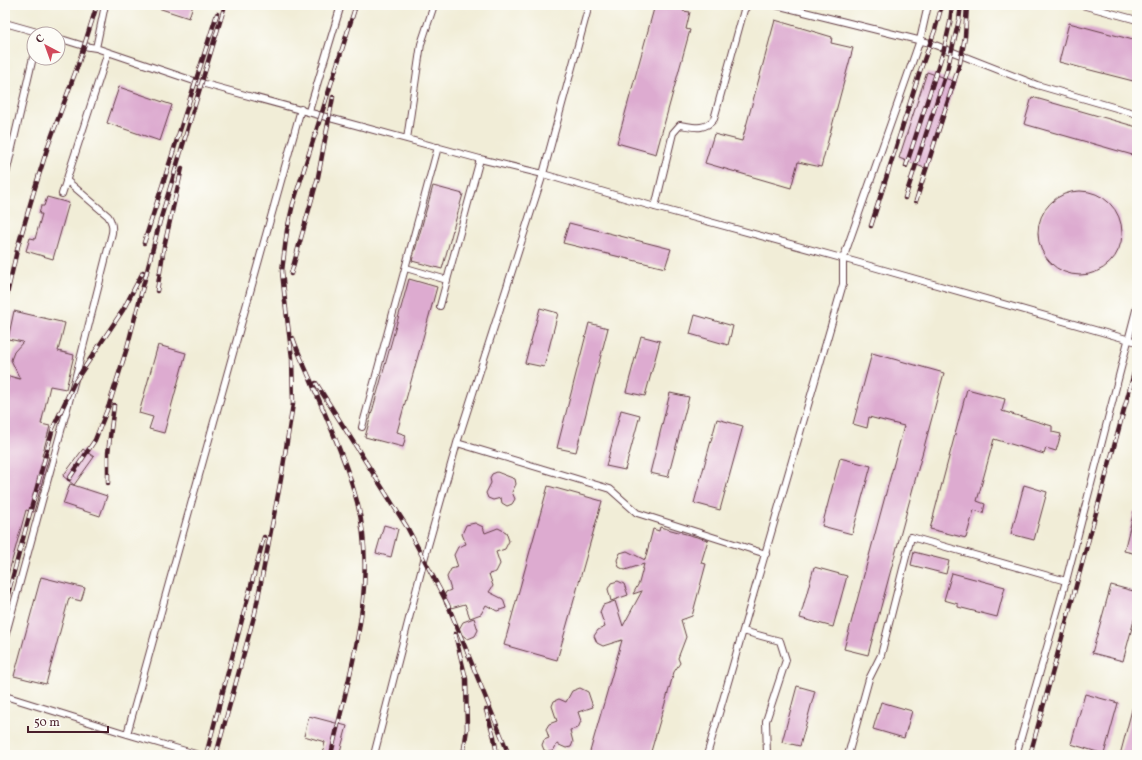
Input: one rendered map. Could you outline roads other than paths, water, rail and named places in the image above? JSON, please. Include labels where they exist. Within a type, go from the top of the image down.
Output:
[{"type":"lane","points":[[96,48],[105,5]]},
{"type":"lane","points":[[309,111],[341,5]]},
{"type":"lane","points":[[407,139],[421,44],[434,5]]},
{"type":"lane","points":[[374,755],[424,560],[457,443],[543,174],[589,5]]},
{"type":"lane","points":[[655,207],[673,133],[680,125],[702,128],[709,125],[714,119],[744,10],[748,5]]},
{"type":"lane","points":[[776,5],[920,40],[1037,85],[1137,114]]},
{"type":"lane","points":[[707,755],[843,284],[843,259],[920,40],[928,5]]},
{"type":"lane","points":[[1082,5],[1137,20]]},
{"type":"lane","points":[[5,23],[26,29]]},
{"type":"lane","points":[[66,40],[96,48],[194,81],[309,111],[480,159],[543,174],[655,207],[1137,342]]},
{"type":"lane","points":[[62,194],[108,52]]},
{"type":"lane","points":[[5,178],[31,66]]},
{"type":"lane","points":[[126,734],[300,109]]},
{"type":"lane","points":[[362,427],[438,147]]},
{"type":"lane","points":[[440,306],[480,159]]},
{"type":"lane","points":[[5,637],[74,383],[113,227],[108,216],[66,180]]},
{"type":"lane","points":[[406,268],[447,280]]},
{"type":"lane","points":[[1016,755],[1066,581],[1137,306]]},
{"type":"lane","points":[[457,443],[610,489],[637,513],[766,554]]},
{"type":"lane","points":[[848,755],[869,679],[881,655],[912,537],[1066,581]]},
{"type":"lane","points":[[743,631],[780,641],[786,660],[766,721],[767,755]]},
{"type":"lane","points":[[5,696],[199,755]]},
{"type":"railway","points":[[5,303],[18,246],[34,191],[48,146],[78,65],[97,5]]},
{"type":"railway","points":[[69,479],[95,440],[109,405],[127,348],[160,221],[225,5]]},
{"type":"railway","points":[[216,755],[255,613],[281,479],[293,404],[292,358],[282,271],[287,230],[293,204],[356,5]]},
{"type":"railway","points":[[871,226],[942,5]]},
{"type":"railway","points":[[906,166],[944,49],[950,23],[952,5]]},
{"type":"railway","points":[[905,198],[947,70],[959,20],[961,5]]},
{"type":"railway","points":[[916,201],[960,63],[965,37],[967,5]]},
{"type":"railway","points":[[144,243],[217,14]]},
{"type":"railway","points":[[291,274],[318,177],[333,97]]},
{"type":"railway","points":[[157,291],[164,247],[182,168]]},
{"type":"railway","points":[[5,605],[53,428],[74,383],[123,310],[143,272]]},
{"type":"railway","points":[[293,338],[345,463],[362,523],[365,556],[364,589],[360,621],[332,750]]},
{"type":"railway","points":[[1030,755],[1137,362]]},
{"type":"railway","points":[[316,383],[407,527],[448,605],[509,755]]},
{"type":"railway","points":[[108,483],[108,453],[114,405]]},
{"type":"railway","points":[[206,755],[264,537]]},
{"type":"railway","points":[[455,634],[466,679],[467,729],[463,755]]},
{"type":"railway","points":[[486,710],[494,737],[497,755]]}]
